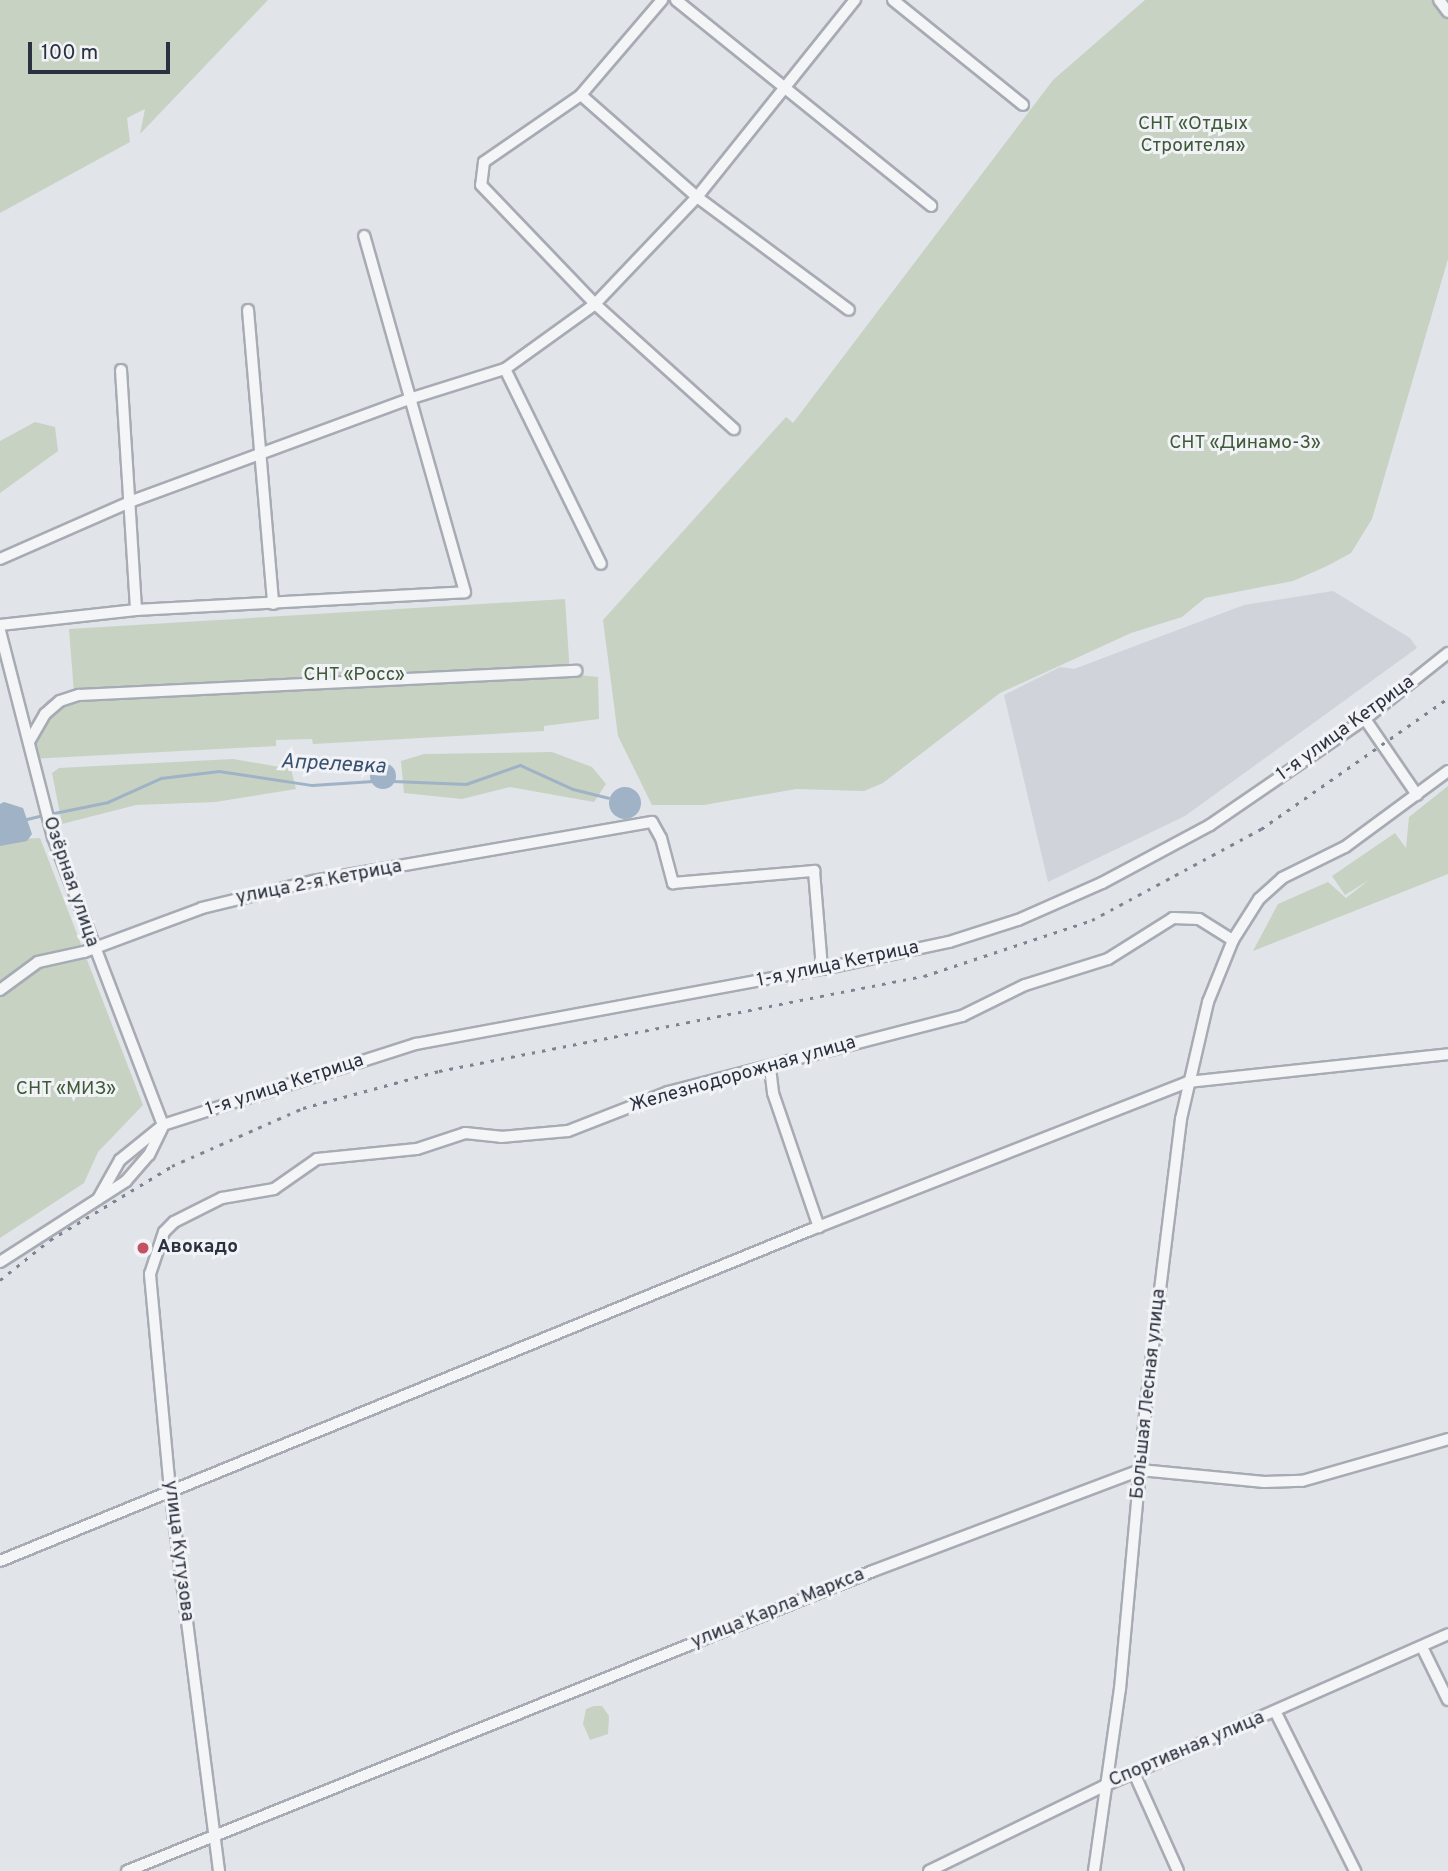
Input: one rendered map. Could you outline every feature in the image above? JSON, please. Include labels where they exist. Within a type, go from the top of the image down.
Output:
[{"type":"street","points":[[662,0],[580,96],[484,162],[479,174],[481,185],[495,201],[595,304],[734,429]]},
{"type":"street","points":[[676,0],[783,91],[931,206]]},
{"type":"street","points":[[0,559],[132,501],[261,456],[409,399],[505,369],[595,304],[697,197],[855,0]]},
{"type":"street","points":[[892,0],[1023,105]]},
{"type":"street","points":[[1439,0],[1448,12]]},
{"type":"street","points":[[580,96],[697,197],[849,310]]},
{"type":"street","points":[[0,625],[136,610],[465,592],[364,236]]},
{"type":"street","points":[[247,310],[273,604]]},
{"type":"street","points":[[505,369],[601,564]]},
{"type":"street","points":[[121,370],[132,501],[136,610]]},
{"type":"street","name":"Озёрная улица","points":[[0,631],[30,740],[47,816],[93,948],[163,1125]]},
{"type":"street","name":"1-я улица Кетрица","points":[[163,1125],[416,1044],[822,970],[948,942],[1018,920],[1102,883],[1210,825],[1365,719],[1448,653]]},
{"type":"street","points":[[30,740],[45,714],[60,701],[79,695],[576,671]]},
{"type":"street","points":[[1365,719],[1417,795],[1448,771]]},
{"type":"street","name":"Большая Лесная улица","points":[[1094,1871],[1104,1786],[1120,1689],[1140,1470],[1188,1082],[1208,1003],[1233,940],[1259,898],[1282,878],[1345,846],[1417,795]]},
{"type":"street","name":"улица 2-я Кетрица","points":[[0,990],[38,962],[93,948],[202,908],[313,881],[652,822],[661,838],[673,883],[814,871],[822,970]]},
{"type":"street","name":"Железнодорожная улица","points":[[164,1232],[200,1206],[274,1189],[317,1159],[417,1149],[465,1133],[501,1137],[568,1131],[668,1092],[770,1068],[962,1016],[1025,985],[1108,959],[1173,918],[1199,919],[1233,940]]},
{"type":"street","points":[[0,1561],[819,1227],[1188,1082],[1448,1054]]},
{"type":"street","points":[[770,1068],[773,1093],[819,1227]]},
{"type":"street","points":[[98,1199],[120,1160],[163,1125]]},
{"type":"street","points":[[0,1262],[98,1199],[138,1169],[163,1125]]},
{"type":"street","name":"улица Кутузова","points":[[164,1232],[149,1274],[170,1490],[219,1871]]},
{"type":"street","name":"улица Карла Маркса","points":[[127,1871],[873,1571],[1140,1470],[1264,1482],[1302,1481],[1448,1439]]},
{"type":"street","name":"Спортивная улица","points":[[929,1871],[1104,1786],[1276,1713],[1448,1634]]},
{"type":"street","points":[[1422,1647],[1448,1700]]},
{"type":"street","points":[[1276,1713],[1355,1871]]},
{"type":"street","points":[[1134,1773],[1178,1871]]},
{"type":"shaded area","points":[[1333,591],[1410,638],[1417,648],[1185,816],[1048,882],[1004,695],[1060,667],[1074,669],[1244,605]]},
{"type":"green space","points":[[0,0],[268,0],[140,134],[145,109],[127,118],[130,142],[0,213]]},
{"type":"green space","points":[[1145,0],[1448,0],[1448,259],[1372,519],[1351,553],[1327,566],[1293,581],[1205,598],[1182,617],[1131,633],[1000,693],[883,783],[864,791],[796,789],[704,805],[652,805],[618,736],[603,620],[786,417],[793,423],[1053,80]]},
{"type":"green space","points":[[35,422],[55,427],[58,451],[0,493],[0,441]]},
{"type":"green space","name":"СНТ «Росс»","points":[[565,599],[570,674],[598,677],[599,719],[544,726],[544,731],[313,744],[312,739],[276,740],[276,746],[30,759],[34,718],[48,700],[74,693],[69,629]]},
{"type":"green space","points":[[552,752],[592,767],[606,784],[594,802],[510,787],[462,799],[404,793],[401,761],[424,754]]},
{"type":"green space","points":[[233,759],[291,769],[296,789],[215,802],[136,805],[62,824],[52,773],[59,768]]},
{"type":"green space","points":[[1448,786],[1448,874],[1253,951],[1278,904],[1328,882],[1346,898],[1369,880],[1345,895],[1332,876],[1395,833],[1406,848],[1409,817]]},
{"type":"green space","name":"СНТ «МИЗ»","points":[[40,838],[143,1105],[98,1152],[84,1183],[0,1238],[0,840]]},
{"type":"green space","points":[[602,1706],[609,1716],[608,1734],[590,1740],[583,1724],[586,1709]]},
{"type":"water","points":[[383,763],[392,767],[396,776],[392,785],[383,789],[374,785],[370,776],[374,767]]},
{"type":"water","points":[[625,787],[636,792],[641,803],[636,814],[625,819],[614,814],[609,803],[614,792]]},
{"type":"water","points":[[4,802],[23,808],[32,834],[27,841],[0,846],[0,804]]},
{"type":"waterway","name":"Апрелевка","points":[[393,781],[466,784],[520,765],[573,789],[608,798]]},
{"type":"waterway","name":"Апрелевка","points":[[54,813],[108,802],[161,778],[219,771],[312,785],[373,781]]},
{"type":"waterway","points":[[27,819],[39,816]]},
{"type":"railway","points":[[0,1280],[50,1240],[172,1166],[303,1108],[439,1071],[924,976],[1092,920],[1261,829],[1448,698]]},
{"type":"place","name":"Авокадо","points":[[143,1248]]},
{"type":"park label","name":"СНТ «Отдых Строителя»","points":[[1193,136]]},
{"type":"park label","name":"СНТ «Динамо-3»","points":[[1245,444]]}]
